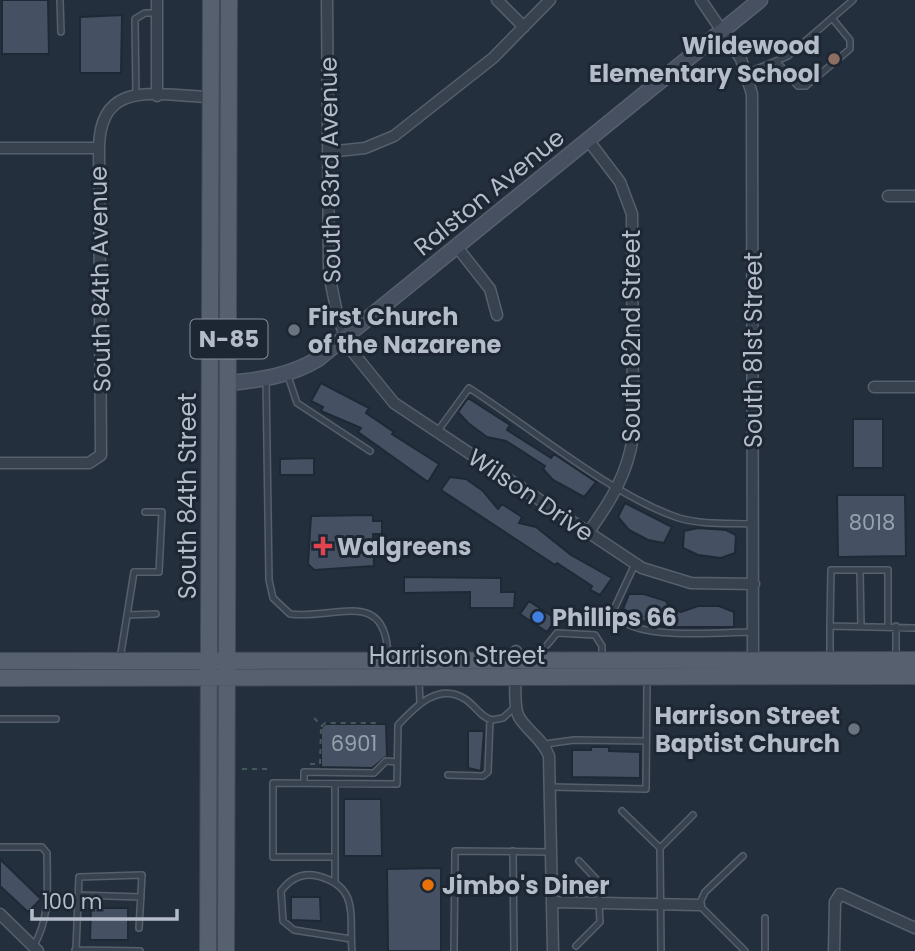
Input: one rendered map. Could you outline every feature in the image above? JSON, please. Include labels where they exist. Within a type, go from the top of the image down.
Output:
[{"type":"main road","name":"South 84th Street","points":[[208,951],[211,0]]},
{"type":"main road","name":"South 84th Street","points":[[226,951],[229,0]]},
{"type":"main road","points":[[211,276],[217,298],[219,368],[229,383]]},
{"type":"main road","name":"Harrison Street","points":[[228,670],[388,661],[517,663],[602,660],[915,660]]},
{"type":"main road","name":"Harrison Street","points":[[0,662],[120,662],[209,670]]},
{"type":"main road","name":"Harrison Street","points":[[0,678],[209,670],[419,677],[517,663],[648,677],[915,676]]},
{"type":"street","points":[[157,96],[158,0]]},
{"type":"street","name":"South 83rd Avenue","points":[[327,0],[328,274],[338,318],[346,337]]},
{"type":"street","points":[[496,0],[524,27]]},
{"type":"street","points":[[328,152],[365,148],[394,136],[459,87],[550,0]]},
{"type":"street","name":"South 81st Street","points":[[701,0],[747,73],[752,94],[753,677]]},
{"type":"street","name":"Ralston Avenue","points":[[229,383],[266,379],[305,367],[346,337],[761,0]]},
{"type":"street","points":[[136,97],[211,97]]},
{"type":"street","name":"South 84th Avenue","points":[[0,463],[89,463],[99,458],[102,451],[100,125],[112,104],[136,97]]},
{"type":"street","name":"South 82nd Street","points":[[588,140],[620,182],[630,204],[633,225],[634,436],[629,461],[618,488],[588,533]]},
{"type":"street","points":[[0,148],[99,148]]},
{"type":"street","points":[[888,197],[915,196]]},
{"type":"street","points":[[457,247],[490,289],[497,315]]},
{"type":"street","name":"Wilson Drive","points":[[346,337],[351,350],[379,388],[394,403],[635,564],[658,575],[691,583],[754,584]]},
{"type":"street","points":[[874,387],[915,387]]},
{"type":"street","points":[[517,663],[515,706],[521,719],[545,744],[549,756],[552,788],[552,951]]},
{"type":"street","points":[[834,951],[835,902],[840,894],[915,928]]},
{"type":"street","points":[[553,902],[699,905]]},
{"type":"street","points":[[0,914],[35,949]]},
{"type":"lane","points":[[60,0],[61,32]]},
{"type":"lane","points":[[747,73],[777,62],[853,0]]},
{"type":"lane","points":[[136,97],[135,19],[145,13],[158,13]]},
{"type":"lane","points":[[777,62],[798,86],[806,86],[850,49],[850,40],[832,18]]},
{"type":"lane","points":[[287,373],[297,403],[370,452]]},
{"type":"lane","points":[[266,379],[269,587],[273,598],[290,614],[349,611],[373,616],[386,631],[388,661]]},
{"type":"lane","points":[[437,432],[469,388],[618,488],[664,512],[704,523],[754,524]]},
{"type":"lane","points":[[120,662],[134,572],[159,572],[162,512],[145,512]]},
{"type":"lane","points":[[635,564],[614,608],[616,616],[623,622],[649,632],[753,632]]},
{"type":"lane","points":[[830,660],[831,570],[888,570],[888,626]]},
{"type":"lane","points":[[860,570],[861,626]]},
{"type":"lane","points":[[127,615],[156,614]]},
{"type":"lane","points":[[830,626],[915,628]]},
{"type":"lane","points":[[896,626],[896,660]]},
{"type":"lane","points":[[547,645],[557,633],[595,635],[602,646],[602,660]]},
{"type":"lane","points":[[419,677],[420,702]]},
{"type":"lane","points":[[552,788],[646,789],[648,677]]},
{"type":"lane","points":[[334,858],[273,857],[273,783],[397,784],[398,725],[420,702],[442,694],[456,696],[468,701],[490,719],[503,718],[515,706]]},
{"type":"lane","points":[[0,719],[56,719]]},
{"type":"lane","points":[[448,775],[483,776],[488,772],[490,719]]},
{"type":"lane","points":[[545,744],[574,740],[646,741]]},
{"type":"lane","points":[[304,783],[304,772],[374,773],[386,761],[397,762]]},
{"type":"lane","points":[[335,784],[335,881]]},
{"type":"lane","points":[[622,811],[660,848],[662,951]]},
{"type":"lane","points":[[660,848],[693,815]]},
{"type":"lane","points":[[0,847],[42,847],[47,853],[47,914],[35,949]]},
{"type":"lane","points":[[454,951],[455,851],[552,852]]},
{"type":"lane","points":[[513,851],[514,951]]},
{"type":"lane","points":[[743,856],[705,892],[699,905],[746,951]]},
{"type":"lane","points":[[576,946],[600,922],[598,881],[579,861]]},
{"type":"lane","points":[[351,939],[294,930],[283,921],[281,891],[290,879],[311,874],[335,881],[344,887],[351,908],[352,951]]},
{"type":"lane","points":[[138,939],[139,950],[75,950],[79,877],[142,875],[139,928]]},
{"type":"lane","points":[[78,895],[141,897]]},
{"type":"lane","points":[[765,918],[765,951]]},
{"type":"path","points":[[310,764],[320,764],[322,726],[314,718]]},
{"type":"path","points":[[322,726],[325,723],[379,723]]},
{"type":"path","points":[[242,769],[272,769]]},
{"type":"building","points":[[2,0],[48,0],[49,54],[2,54]]},
{"type":"building","points":[[122,15],[121,73],[80,73],[80,17]]},
{"type":"building","points":[[321,383],[369,408],[366,413],[394,432],[392,434],[439,464],[428,482],[358,432],[361,428],[321,411],[323,407],[311,401]]},
{"type":"building","points":[[468,398],[510,425],[507,430],[551,458],[554,454],[596,482],[584,497],[553,480],[543,469],[545,466],[506,441],[487,437],[458,412]]},
{"type":"building","points":[[853,419],[883,419],[883,468],[853,468]]},
{"type":"building","points":[[314,458],[314,475],[280,475],[280,459]]},
{"type":"building","points":[[450,477],[466,479],[483,491],[498,509],[502,504],[522,517],[519,523],[536,527],[571,555],[612,578],[600,595],[590,590],[592,586],[557,563],[555,565],[441,490]]},
{"type":"building","points":[[837,495],[905,495],[906,556],[838,557]]},
{"type":"building","points":[[625,503],[672,527],[664,543],[648,540],[629,530],[618,517]]},
{"type":"building","name":"Walgreens","points":[[373,515],[373,521],[382,521],[382,534],[373,534],[374,566],[314,570],[308,564],[311,516]]},
{"type":"building","points":[[698,528],[726,530],[736,535],[735,553],[721,558],[698,555],[683,548],[684,531]]},
{"type":"building","points":[[404,577],[501,578],[501,592],[515,592],[514,608],[470,608],[470,592],[404,593]]},
{"type":"building","points":[[629,594],[644,594],[666,601],[670,609],[681,612],[698,606],[719,606],[734,612],[734,627],[673,627],[662,623],[659,626],[633,618],[634,614],[623,609]]},
{"type":"building","name":"Phillips 66","points":[[529,601],[556,619],[547,632],[520,614]]},
{"type":"building","points":[[325,724],[386,724],[387,756],[372,768],[321,767],[321,729]]},
{"type":"building","points":[[468,731],[484,731],[481,771],[468,768]]},
{"type":"building","points":[[591,747],[609,747],[609,751],[640,752],[640,778],[572,777],[572,750],[591,750]]},
{"type":"building","points":[[344,799],[381,799],[382,856],[344,856]]},
{"type":"building","points":[[0,859],[41,899],[28,912],[0,886]]},
{"type":"building","points":[[441,868],[441,951],[388,951],[387,869]]},
{"type":"building","points":[[291,897],[320,897],[321,921],[291,920]]},
{"type":"building","points":[[91,908],[128,908],[128,940],[90,940]]},
{"type":"place","name":"Wildewood Elementary School","points":[[834,59]]},
{"type":"place","name":"First Church of the Nazarene","points":[[294,330]]},
{"type":"place","name":"Walgreens","points":[[323,546]]},
{"type":"place","name":"Phillips 66","points":[[538,617]]},
{"type":"place","name":"Harrison Street Baptist Church","points":[[854,729]]},
{"type":"place","name":"Jimbo's Diner","points":[[428,885]]}]
